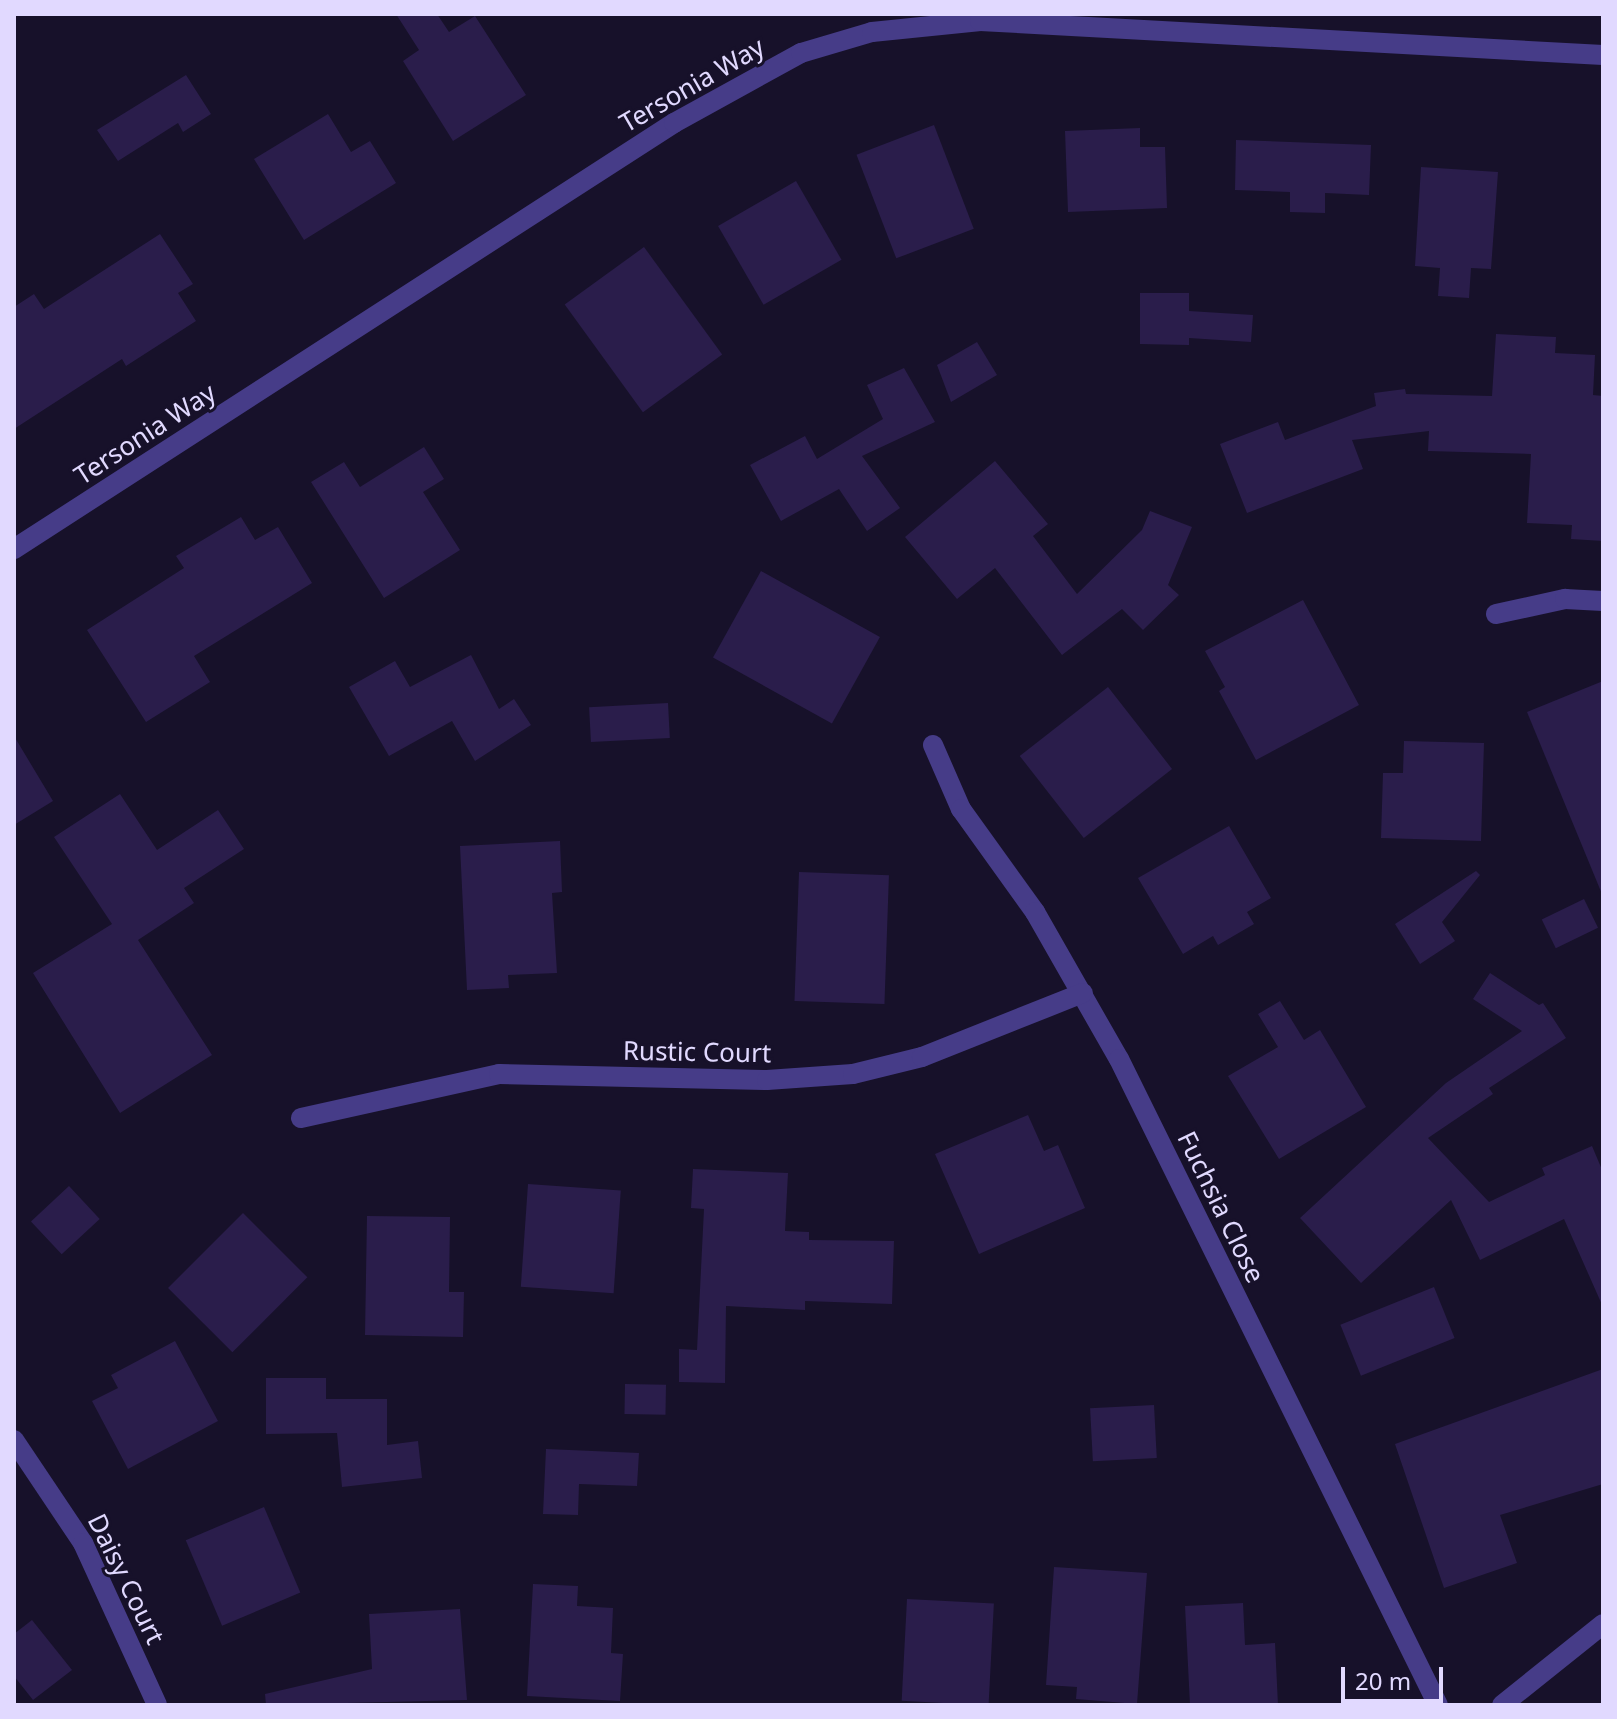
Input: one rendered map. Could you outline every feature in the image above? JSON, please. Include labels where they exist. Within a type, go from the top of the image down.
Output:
[{"type":"street","name":"Tersonia Way","points":[[14,549],[674,123],[801,53],[872,32],[980,21],[1603,55]]},
{"type":"street","points":[[1496,614],[1565,599],[1603,601]]},
{"type":"street","name":"Fuchsia Close","points":[[933,745],[961,809],[1035,912],[1083,993],[1438,1705]]},
{"type":"street","name":"Rustic Court","points":[[301,1118],[499,1074],[767,1080],[853,1074],[922,1057],[1083,993]]},
{"type":"street","name":"Daisy Court","points":[[14,1440],[83,1543],[157,1705]]},
{"type":"street","points":[[1502,1705],[1603,1624]]},
{"type":"building","points":[[396,14],[437,14],[449,32],[475,16],[526,95],[453,141],[403,61],[419,50]]},
{"type":"building","points":[[186,75],[211,114],[183,132],[178,123],[118,161],[97,130]]},
{"type":"building","points":[[328,114],[351,152],[370,141],[396,183],[304,240],[254,159]]},
{"type":"building","points":[[934,125],[974,229],[896,258],[857,155]]},
{"type":"building","points":[[1140,128],[1140,147],[1165,147],[1167,208],[1068,212],[1065,131]]},
{"type":"building","points":[[1236,140],[1371,145],[1369,195],[1325,193],[1325,213],[1290,212],[1290,192],[1235,190]]},
{"type":"building","points":[[1421,167],[1498,172],[1491,269],[1471,268],[1469,298],[1438,296],[1440,268],[1415,266]]},
{"type":"building","points":[[796,181],[842,260],[764,305],[718,226]]},
{"type":"building","points":[[160,234],[193,284],[178,293],[196,321],[126,366],[122,359],[14,429],[14,307],[34,294],[44,309]]},
{"type":"building","points":[[644,247],[722,355],[643,412],[565,305]]},
{"type":"building","points":[[1140,293],[1189,293],[1189,311],[1253,315],[1251,342],[1189,338],[1189,345],[1140,344]]},
{"type":"building","points":[[1496,334],[1556,337],[1555,353],[1595,355],[1593,395],[1603,396],[1603,541],[1571,539],[1572,525],[1527,523],[1531,454],[1428,451],[1429,431],[1352,440],[1363,469],[1247,513],[1220,444],[1278,422],[1285,440],[1376,406],[1374,393],[1405,389],[1406,394],[1492,396]]},
{"type":"building","points":[[977,342],[997,375],[951,402],[937,365]]},
{"type":"building","points":[[904,368],[935,422],[862,456],[900,508],[867,531],[839,489],[781,521],[750,465],[805,436],[817,459],[883,419],[867,385]]},
{"type":"building","points":[[424,447],[444,479],[423,492],[460,550],[384,598],[311,482],[344,462],[360,487]]},
{"type":"building","points":[[995,461],[1048,524],[1033,536],[1077,594],[1142,530],[1150,511],[1192,527],[1168,585],[1179,595],[1143,630],[1122,609],[1062,655],[995,568],[957,599],[905,537]]},
{"type":"building","points":[[241,517],[255,540],[278,527],[312,583],[194,656],[210,682],[146,722],[87,630],[184,568],[176,556]]},
{"type":"building","points":[[761,571],[880,637],[832,724],[713,658]]},
{"type":"building","points":[[1303,600],[1359,705],[1256,760],[1219,691],[1225,687],[1205,651]]},
{"type":"building","points":[[471,655],[499,709],[514,699],[531,725],[475,761],[452,721],[389,756],[349,687],[395,661],[410,687]]},
{"type":"building","points":[[1603,681],[1603,894],[1602,894],[1527,712]]},
{"type":"building","points":[[1108,687],[1172,769],[1084,838],[1020,756]]},
{"type":"building","points":[[668,703],[670,738],[591,742],[589,707]]},
{"type":"building","points":[[14,736],[53,801],[14,825]]},
{"type":"building","points":[[1404,741],[1484,743],[1481,841],[1381,838],[1383,773],[1403,773]]},
{"type":"building","points":[[120,794],[157,850],[218,810],[244,849],[184,888],[194,903],[138,940],[212,1055],[120,1113],[33,973],[112,924],[54,837]]},
{"type":"building","points":[[1229,826],[1271,898],[1247,912],[1254,924],[1218,945],[1213,936],[1183,954],[1138,878]]},
{"type":"building","points":[[560,841],[562,892],[552,893],[557,973],[508,975],[509,988],[467,990],[460,846]]},
{"type":"building","points":[[1476,871],[1480,875],[1442,922],[1455,941],[1420,964],[1395,924]]},
{"type":"building","points":[[799,872],[889,875],[884,1004],[794,1001]]},
{"type":"building","points":[[1584,899],[1598,928],[1556,948],[1542,920]]},
{"type":"building","points":[[1490,973],[1539,1005],[1543,1003],[1566,1038],[1489,1088],[1493,1094],[1428,1138],[1489,1202],[1545,1175],[1542,1168],[1592,1146],[1603,1172],[1603,1307],[1564,1219],[1480,1260],[1451,1200],[1361,1283],[1300,1218],[1446,1083],[1522,1031],[1473,999]]},
{"type":"building","points":[[1280,1001],[1304,1040],[1320,1030],[1366,1107],[1279,1159],[1228,1076],[1278,1047],[1258,1014]]},
{"type":"building","points":[[1028,1115],[1044,1151],[1058,1145],[1085,1208],[979,1254],[935,1154]]},
{"type":"building","points":[[693,1169],[788,1173],[785,1231],[809,1232],[809,1240],[894,1241],[892,1304],[805,1301],[805,1310],[726,1306],[725,1383],[679,1382],[679,1349],[697,1350],[704,1209],[691,1208]]},
{"type":"building","points":[[528,1184],[621,1190],[614,1293],[521,1287]]},
{"type":"building","points":[[69,1186],[100,1219],[62,1254],[31,1221]]},
{"type":"building","points":[[243,1213],[307,1277],[232,1352],[168,1288]]},
{"type":"building","points":[[367,1216],[450,1217],[449,1292],[464,1292],[463,1337],[365,1335]]},
{"type":"building","points":[[1434,1287],[1455,1338],[1361,1376],[1340,1325]]},
{"type":"building","points":[[175,1341],[218,1421],[128,1469],[92,1401],[118,1388],[111,1375]]},
{"type":"building","points":[[1603,1369],[1603,1484],[1500,1515],[1517,1563],[1444,1588],[1395,1444]]},
{"type":"building","points":[[266,1378],[326,1378],[326,1399],[387,1399],[387,1445],[418,1441],[422,1478],[342,1487],[337,1433],[266,1434]]},
{"type":"building","points":[[625,1384],[666,1385],[665,1415],[624,1414]]},
{"type":"building","points":[[1154,1405],[1157,1458],[1093,1461],[1090,1408]]},
{"type":"building","points":[[546,1449],[639,1453],[637,1486],[579,1484],[578,1515],[543,1514]]},
{"type":"building","points":[[264,1507],[300,1593],[222,1626],[186,1540]]},
{"type":"building","points":[[1054,1567],[1147,1573],[1137,1704],[1076,1699],[1077,1687],[1046,1685]]},
{"type":"building","points":[[533,1584],[578,1586],[577,1606],[613,1608],[611,1653],[623,1654],[620,1701],[527,1696]]},
{"type":"building","points":[[907,1599],[994,1604],[989,1705],[902,1701]]},
{"type":"building","points":[[1243,1603],[1245,1645],[1275,1643],[1278,1705],[1190,1705],[1185,1606]]},
{"type":"building","points":[[460,1609],[467,1700],[266,1705],[265,1694],[372,1669],[369,1614]]},
{"type":"building","points":[[32,1620],[72,1670],[33,1700],[14,1676],[14,1634]]}]
